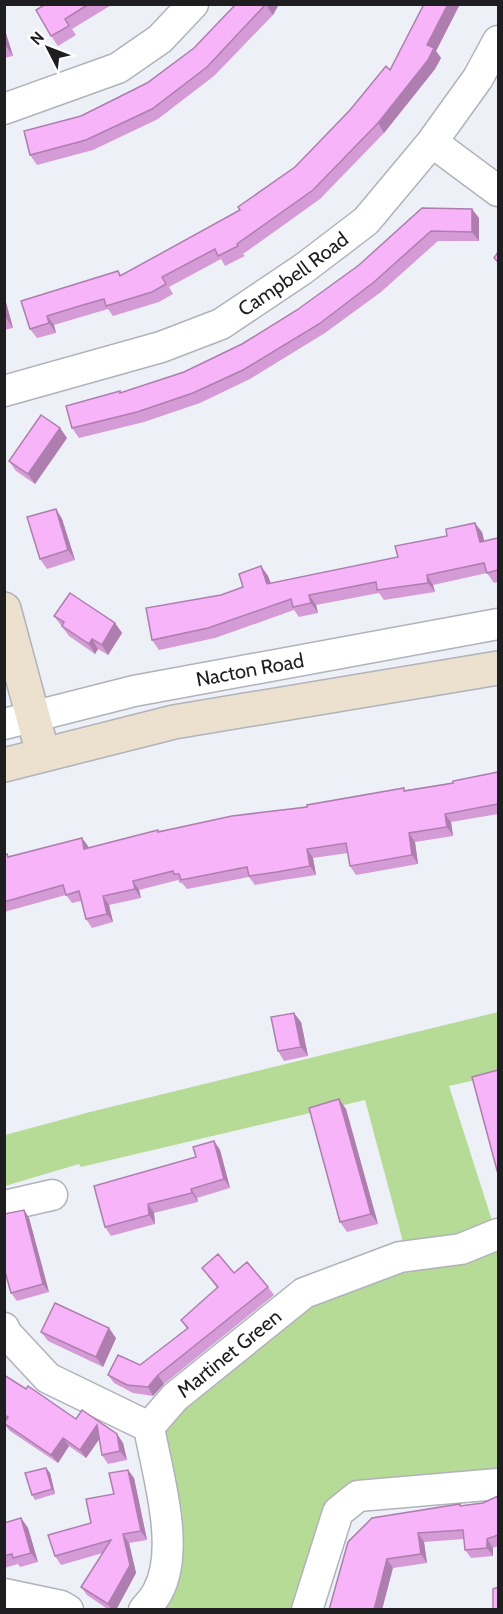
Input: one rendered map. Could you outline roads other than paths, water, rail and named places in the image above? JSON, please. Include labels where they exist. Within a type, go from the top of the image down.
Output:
[{"type":"street","points":[[4,109],[118,68],[160,39],[193,4]]},
{"type":"street","name":"Campbell Road","points":[[4,391],[161,347],[222,324],[303,270],[366,221],[432,142],[478,78],[498,41]]},
{"type":"street","points":[[432,142],[498,191]]},
{"type":"street","points":[[4,609],[19,720],[44,754]]},
{"type":"street","name":"Nacton Road","points":[[19,720],[134,691],[498,624]]},
{"type":"street","name":"Nacton Road","points":[[4,765],[174,722],[498,668]]},
{"type":"street","points":[[4,1206],[52,1195]]},
{"type":"street","name":"Martinet Green","points":[[148,1427],[175,1397],[304,1293],[400,1257],[461,1248],[498,1234]]},
{"type":"street","points":[[4,1328],[6,1333],[48,1378],[148,1427],[167,1527],[168,1557],[159,1591],[144,1610]]},
{"type":"street","points":[[307,1610],[338,1512],[358,1496],[498,1484]]},
{"type":"street","points":[[4,1594],[61,1606],[68,1610]]}]
